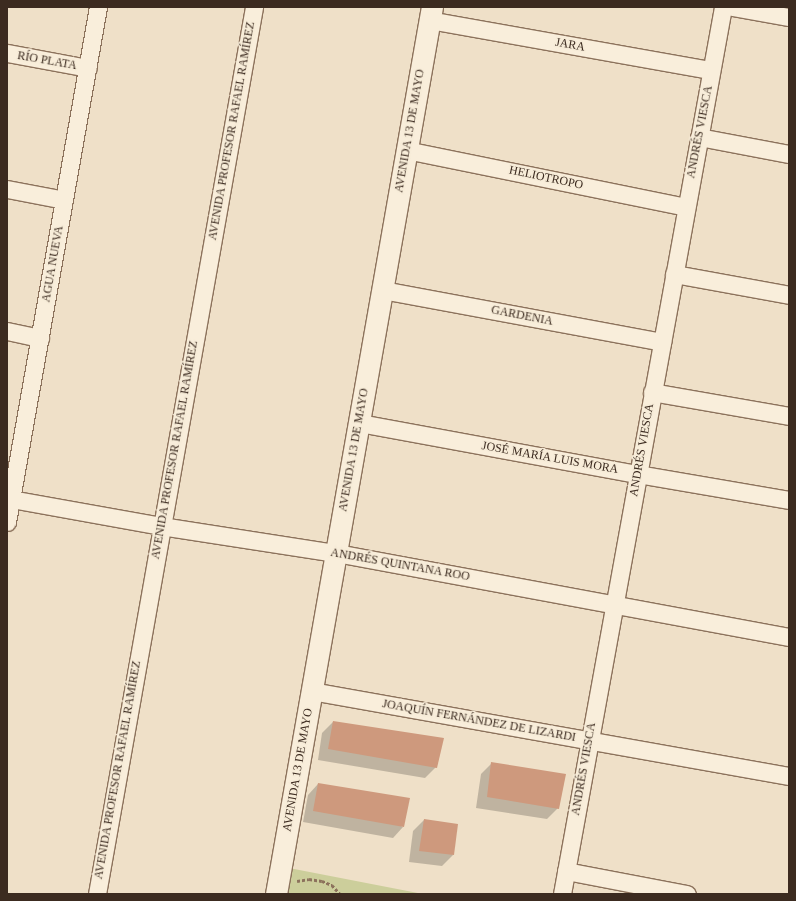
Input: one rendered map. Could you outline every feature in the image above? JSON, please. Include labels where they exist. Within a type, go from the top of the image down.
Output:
[{"type":"street","name":"AGUA NUEVA","points":[[7,522],[11,499],[12,456],[40,338],[98,7]]},
{"type":"street","name":"AVENIDA PROFESOR RAFAEL RAMÍREZ","points":[[96,894],[254,7]]},
{"type":"street","name":"ANDRÉS VIESCA","points":[[562,894],[652,392],[724,7]]},
{"type":"street","points":[[732,7],[789,17]]},
{"type":"street","name":"JARA","points":[[431,13],[712,70]]},
{"type":"street","name":"AVENIDA 13 DE MAYO","points":[[276,892],[431,13]]},
{"type":"street","name":"RÍO PLATA","points":[[7,53],[88,68]]},
{"type":"street","points":[[699,137],[789,154]]},
{"type":"street","name":"HELIOTROPO","points":[[406,150],[686,207]]},
{"type":"street","points":[[7,190],[64,200]]},
{"type":"street","points":[[674,274],[789,295]]},
{"type":"street","name":"GARDENIA","points":[[382,290],[662,342]]},
{"type":"street","points":[[7,331],[40,338]]},
{"type":"street","points":[[652,392],[789,416]]},
{"type":"street","name":"JOSÉ MARÍA LUIS MORA","points":[[359,423],[789,500]]},
{"type":"street","name":"ANDRÉS QUINTANA ROO","points":[[11,499],[161,526],[336,553],[789,637]]},
{"type":"street","name":"JOAQUÍN FERNÁNDEZ DE LIZARDI","points":[[312,691],[789,776]]},
{"type":"street","points":[[566,871],[687,894]]},
{"type":"path","points":[[276,892],[293,883],[309,879],[322,881],[332,885],[340,894]]},
{"type":"green space","points":[[289,868],[423,894],[283,894]]},
{"type":"building","points":[[333,721],[444,738],[437,768],[328,749]]},
{"type":"building","points":[[491,762],[566,774],[559,809],[487,797]]},
{"type":"building","points":[[318,783],[410,798],[404,827],[313,811]]},
{"type":"building","points":[[424,819],[458,824],[454,855],[419,851]]}]
